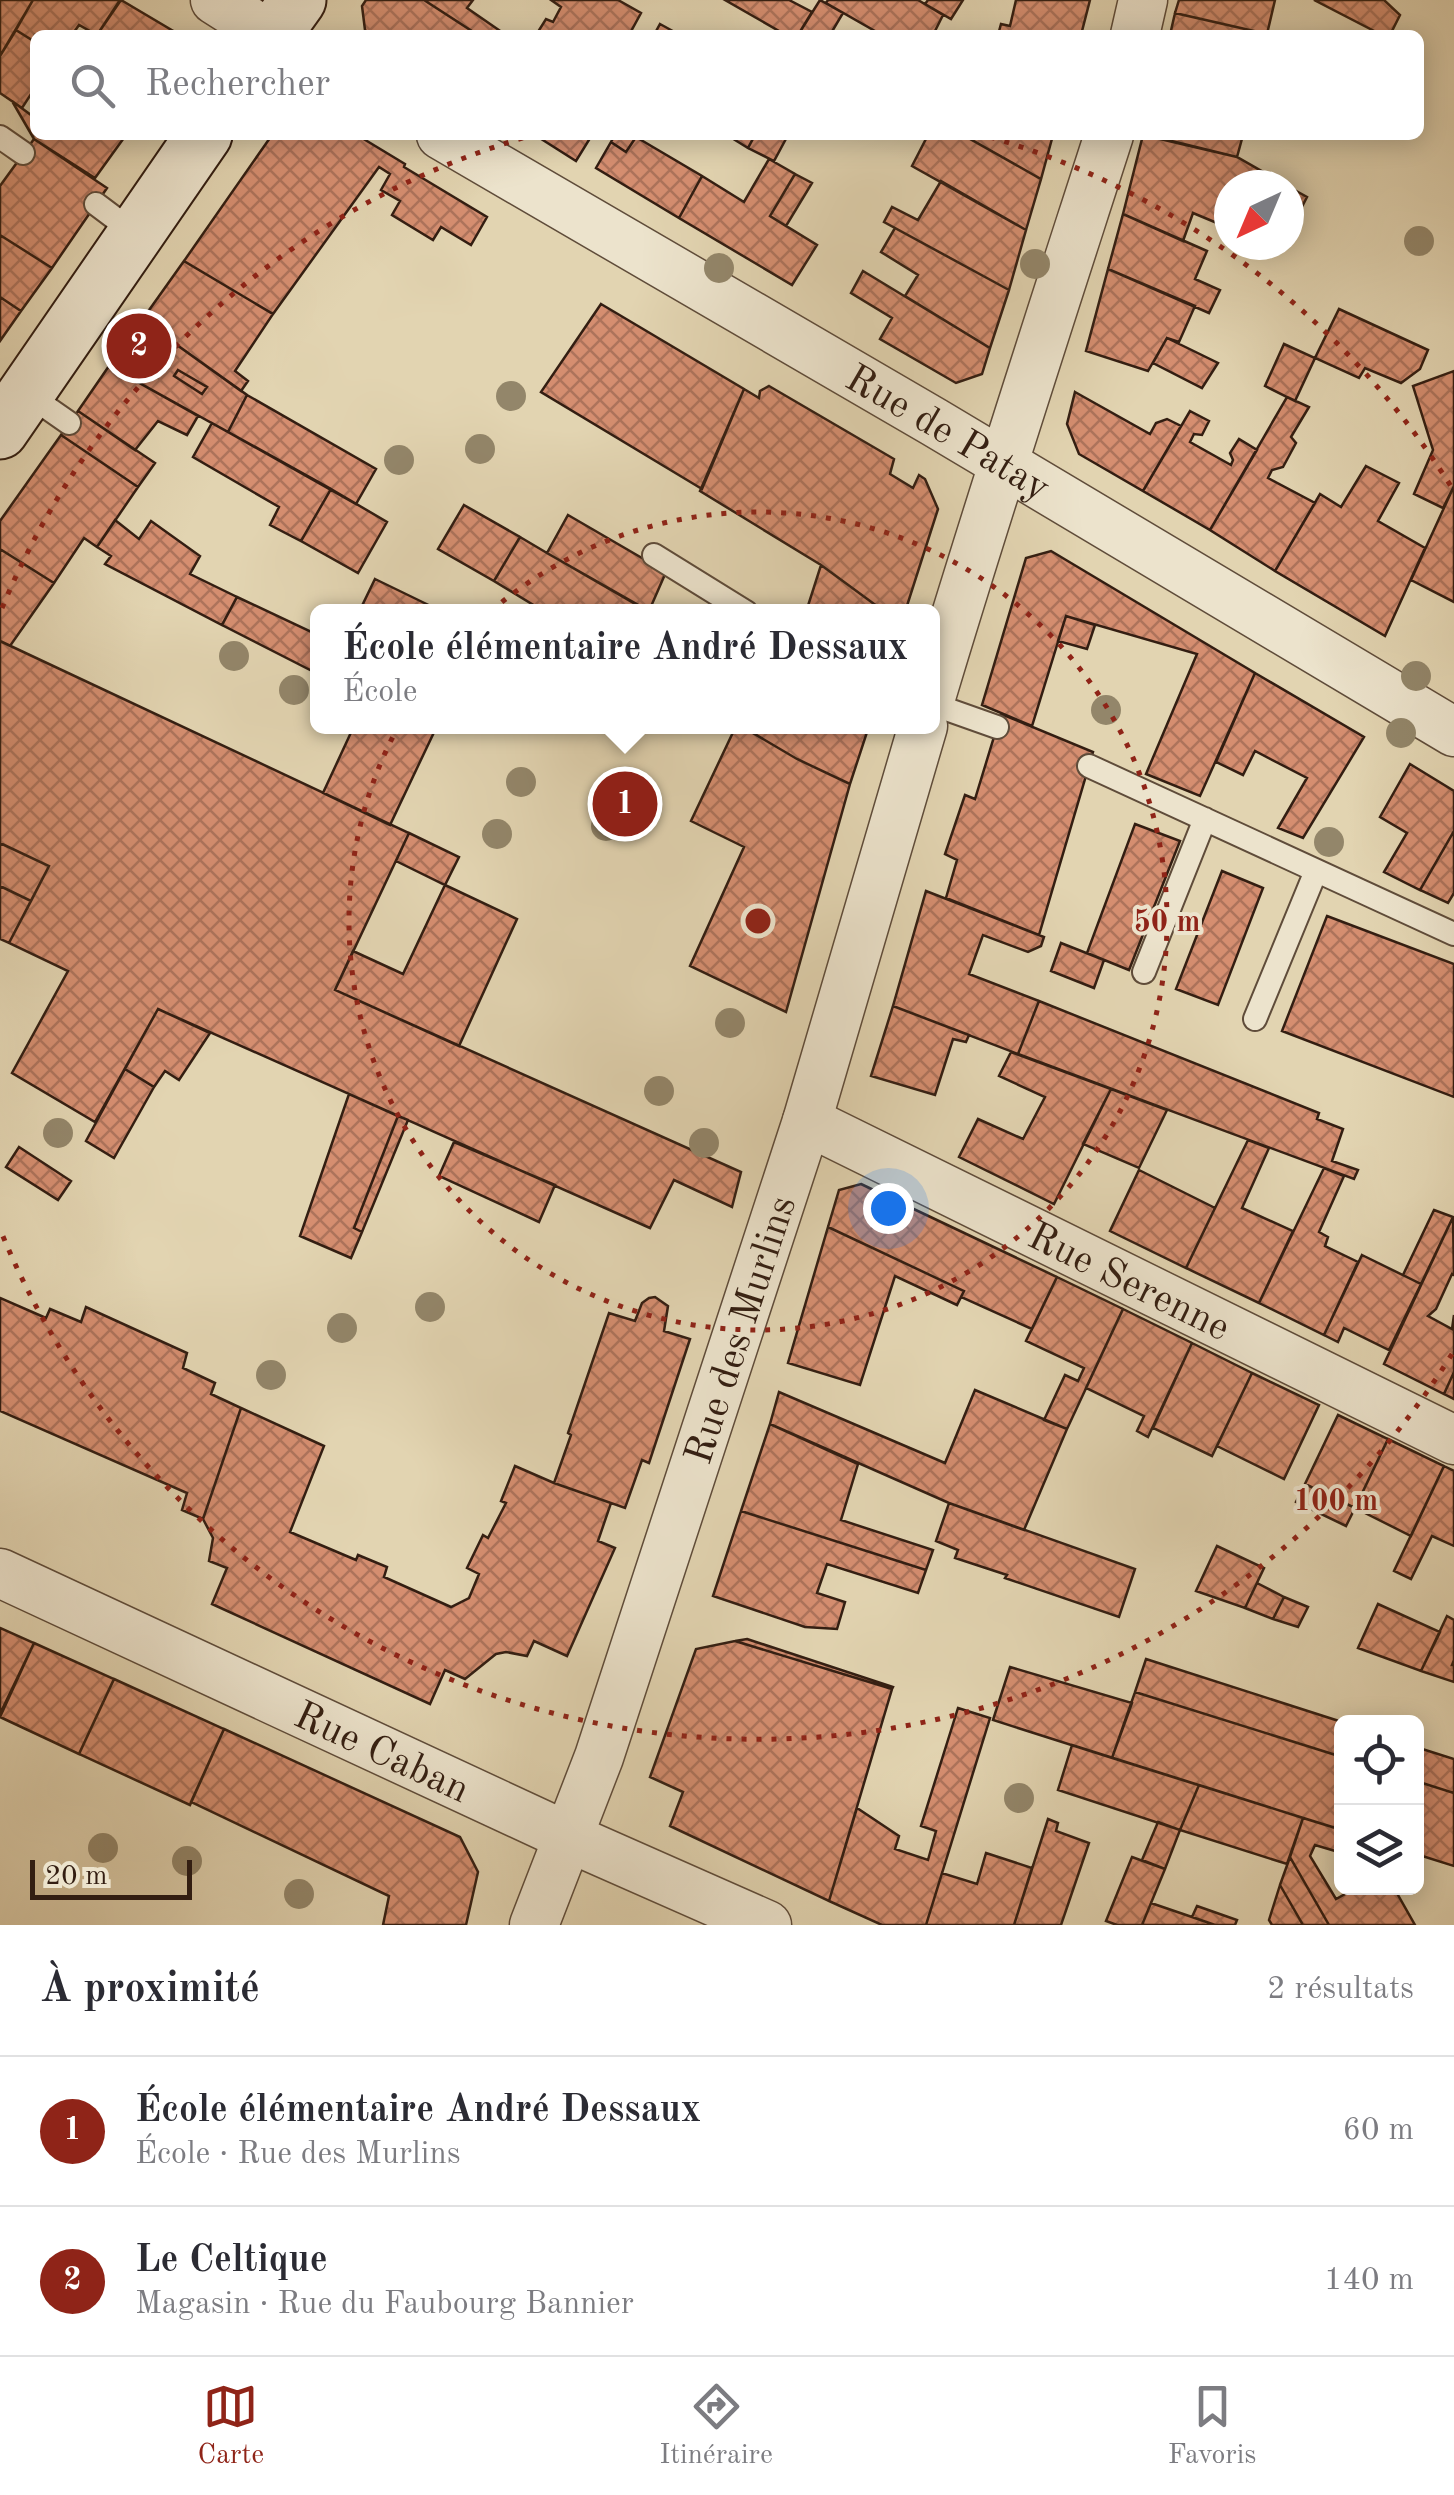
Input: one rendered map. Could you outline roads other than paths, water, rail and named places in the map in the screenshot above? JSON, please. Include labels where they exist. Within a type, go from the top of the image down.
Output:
[{"type":"main road","points":[[276,30],[298,0]]},
{"type":"main road","points":[[32,416],[116,219],[199,140]]},
{"type":"street","points":[[215,0],[264,30]]},
{"type":"street","points":[[1136,30],[1142,0]]},
{"type":"street","name":"Rue de Patay","points":[[450,140],[934,422],[1454,732]]},
{"type":"street","points":[[940,667],[1107,140]]},
{"type":"street","name":"Rue des Murlins","points":[[534,1925],[599,1757],[807,1120],[921,734]]},
{"type":"street","name":"Rue Serenne","points":[[807,1120],[1454,1440]]},
{"type":"street","name":"Rue Caban","points":[[0,1573],[568,1837],[767,1925]]},
{"type":"lane","points":[[0,137],[23,154]]},
{"type":"lane","points":[[654,555],[733,604]]},
{"type":"lane","points":[[940,707],[997,728]]},
{"type":"lane","points":[[1089,766],[1454,934]]},
{"type":"lane","points":[[1144,972],[1204,819]]},
{"type":"lane","points":[[1254,1019],[1316,870]]},
{"type":"place","name":"Le Celtique","points":[[139,346]]},
{"type":"place","name":"École élémentaire André Dessaux","points":[[625,804]]}]
